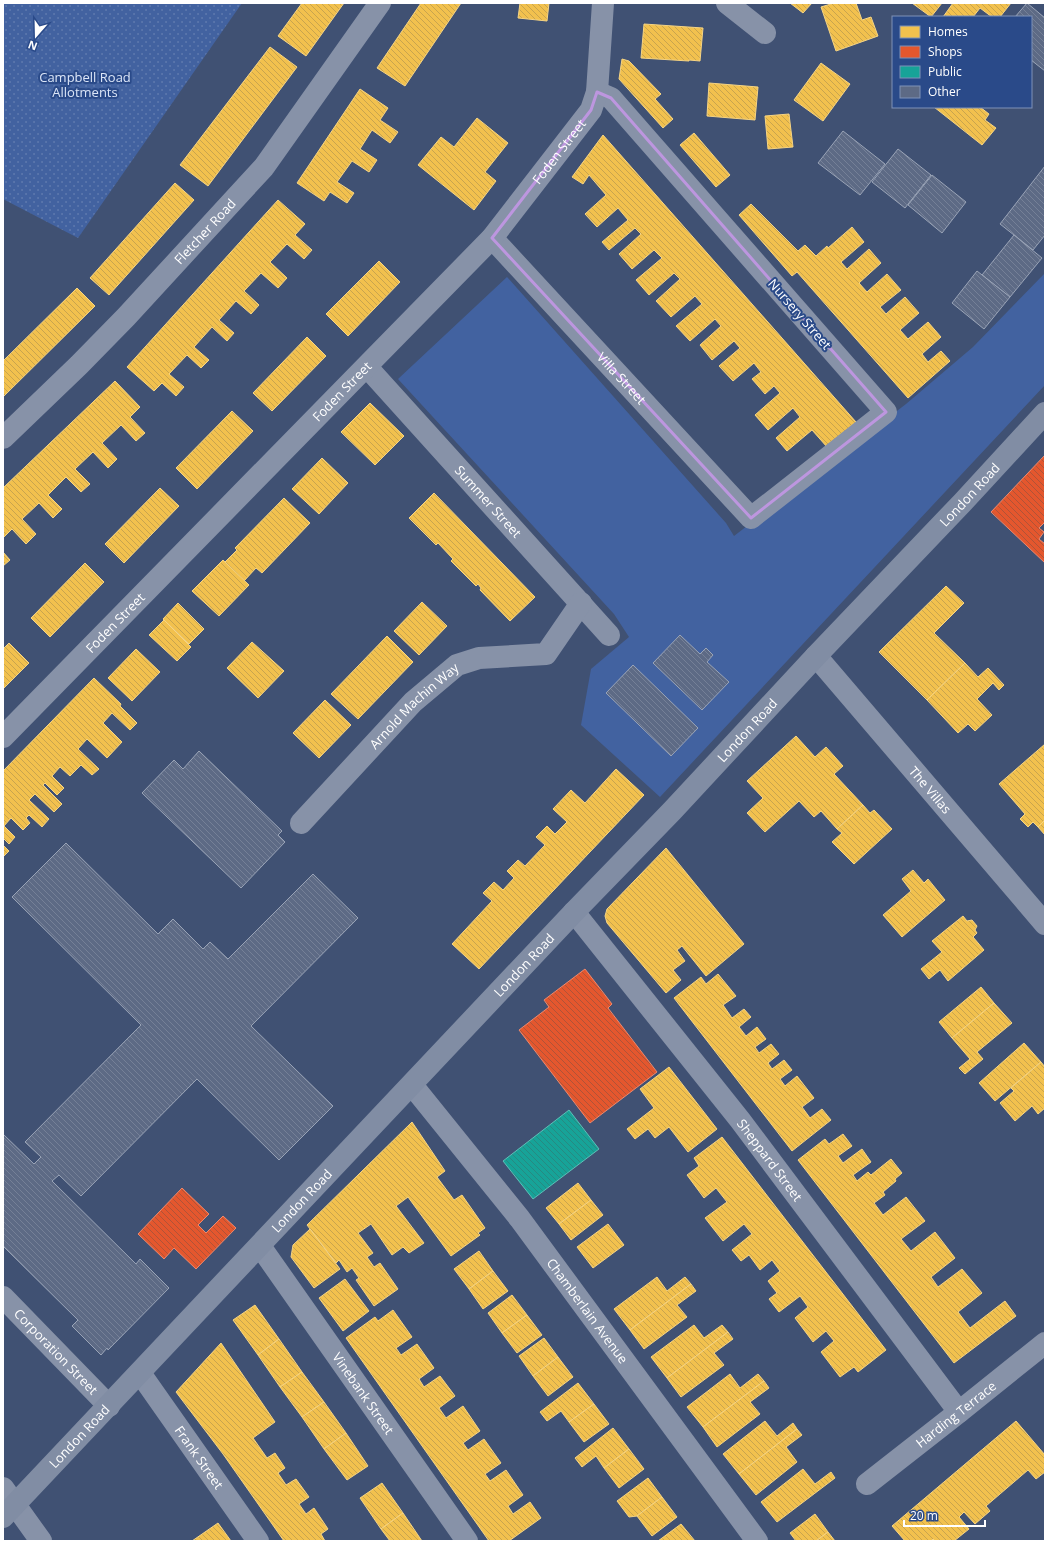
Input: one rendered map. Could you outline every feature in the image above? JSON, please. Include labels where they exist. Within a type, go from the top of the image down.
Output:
[{"type":"main road","name":"London Road","points":[[7,1504],[110,1406],[574,912],[672,811],[816,656],[963,502],[1045,413]]},
{"type":"street","name":"Fletcher Road","points":[[3,438],[79,365],[126,317],[264,167],[380,3]]},
{"type":"street","name":"Foden Street","points":[[3,737],[492,238],[591,110],[597,92],[603,3]]},
{"type":"street","points":[[727,3],[765,33]]},
{"type":"street","name":"Nursery Street","points":[[597,92],[611,98],[886,412],[751,518]]},
{"type":"street","name":"Villa Street","points":[[492,238],[751,518]]},
{"type":"street","name":"Summer Street","points":[[367,367],[610,635]]},
{"type":"street","name":"Arnold Machin Way","points":[[301,823],[414,702],[457,664],[479,658],[546,654],[581,603]]},
{"type":"street","name":"The Villas","points":[[816,656],[1045,924]]},
{"type":"street","name":"Sheppard Street","points":[[574,912],[740,1120],[959,1412]]},
{"type":"street","name":"Chamberlain Avenue","points":[[412,1085],[520,1219],[757,1541]]},
{"type":"street","name":"Vinebank Street","points":[[260,1246],[468,1541]]},
{"type":"street","name":"Corporation Street","points":[[3,1297],[110,1406]]},
{"type":"street","name":"Harding Terrace","points":[[867,1484],[1045,1343]]},
{"type":"street","name":"Frank Street","points":[[140,1373],[258,1541]]},
{"type":"street","points":[[7,1504],[41,1541]]},
{"type":"highlighted area","points":[[597,92],[611,98],[886,412],[751,518],[492,238],[591,110]]},
{"type":"green space","name":"Campbell Road Allotments","points":[[3,3],[242,3],[78,238],[3,199]]},
{"type":"green space","points":[[1045,273],[1045,385],[660,797],[581,725],[591,669],[629,637],[614,614],[398,379],[507,277],[726,523],[734,536],[906,404],[973,347]]},
{"type":"building: Homes","points":[[302,3],[344,3],[306,56],[278,36]]},
{"type":"building: Homes","points":[[421,3],[461,3],[405,86],[377,68]]},
{"type":"building: Homes","points":[[520,3],[549,3],[547,21],[518,18]]},
{"type":"building: Homes","points":[[790,3],[812,3],[803,13]]},
{"type":"building: Homes","points":[[834,3],[856,3],[862,20],[871,17],[878,36],[836,51],[821,7]]},
{"type":"building: Homes","points":[[912,3],[942,3],[932,16]]},
{"type":"building: Homes","points":[[953,3],[1011,3],[1001,16],[991,16],[980,8],[974,16],[944,16]]},
{"type":"building: Homes","points":[[644,24],[703,28],[700,61],[641,58]]},
{"type":"building: Homes","points":[[270,47],[297,67],[208,186],[180,165]]},
{"type":"building: Homes","points":[[622,59],[629,61],[661,94],[655,99],[673,119],[663,128],[619,79]]},
{"type":"building: Homes","points":[[821,63],[850,84],[823,121],[794,100]]},
{"type":"building: Homes","points":[[709,83],[758,87],[755,120],[707,116]]},
{"type":"building: Homes","points":[[360,89],[388,108],[380,120],[398,132],[390,143],[372,130],[360,149],[377,160],[369,172],[352,161],[337,182],[354,193],[347,203],[330,192],[324,201],[297,183]]},
{"type":"building: Homes","points":[[935,108],[981,108],[989,114],[985,120],[996,128],[982,145]]},
{"type":"building: Homes","points":[[789,114],[793,147],[768,149],[765,116]]},
{"type":"building: Homes","points":[[477,118],[508,143],[485,172],[496,181],[474,210],[418,165],[441,137],[454,147]]},
{"type":"building: Homes","points":[[694,133],[730,175],[716,187],[680,145]]},
{"type":"building: Homes","points":[[603,135],[856,422],[827,447],[812,430],[787,451],[776,438],[800,417],[793,408],[768,430],[755,415],[780,393],[774,386],[765,394],[752,379],[761,372],[754,363],[733,381],[719,366],[740,348],[734,341],[712,360],[700,345],[721,326],[715,319],[690,341],[676,326],[702,304],[695,296],[671,317],[656,301],[680,279],[674,273],[649,295],[636,280],[662,258],[654,250],[632,269],[619,254],[641,234],[635,228],[609,250],[602,242],[628,220],[618,208],[597,227],[585,214],[606,195],[589,175],[583,184],[572,177]]},
{"type":"building: Homes","points":[[175,183],[194,200],[109,295],[90,278]]},
{"type":"building: Homes","points":[[278,200],[305,224],[295,235],[312,250],[304,259],[287,244],[270,262],[287,278],[278,288],[261,273],[244,291],[259,305],[251,314],[236,301],[219,320],[234,333],[227,341],[212,327],[194,347],[209,360],[201,368],[187,355],[169,374],[184,387],[176,396],[162,383],[154,391],[127,367]]},
{"type":"building: Homes","points":[[751,204],[798,251],[805,245],[816,256],[827,246],[828,248],[852,227],[864,242],[841,262],[847,269],[869,249],[881,263],[859,283],[867,292],[887,274],[901,290],[880,307],[886,314],[905,297],[919,313],[900,330],[908,339],[928,322],[941,337],[922,354],[928,362],[941,351],[950,361],[908,398],[797,272],[792,276],[739,215]]},
{"type":"building: Homes","points":[[379,261],[400,282],[348,336],[326,314]]},
{"type":"building: Homes","points":[[77,288],[95,306],[3,397],[3,361]]},
{"type":"building: Homes","points":[[307,337],[326,356],[272,411],[253,393]]},
{"type":"building: Homes","points":[[115,381],[140,407],[130,417],[145,433],[136,441],[121,425],[102,443],[117,459],[108,468],[93,452],[75,469],[90,484],[81,492],[66,477],[48,495],[62,509],[53,518],[39,503],[22,519],[36,534],[26,544],[12,529],[3,538],[3,488]]},
{"type":"building: Homes","points":[[370,403],[404,436],[375,465],[341,432]]},
{"type":"building: Homes","points":[[232,411],[253,431],[197,489],[176,468]]},
{"type":"building: Homes","points":[[322,458],[348,483],[319,514],[292,489]]},
{"type":"building: Homes","points":[[160,488],[179,506],[124,563],[105,544]]},
{"type":"building: Homes","points":[[434,493],[535,597],[510,621],[480,590],[481,588],[478,584],[476,586],[451,561],[453,559],[438,543],[436,545],[409,518]]},
{"type":"building: Homes","points":[[284,498],[310,523],[262,573],[256,568],[244,581],[225,562],[237,550],[235,548]]},
{"type":"building: Homes","points":[[3,552],[10,560],[3,566]]},
{"type":"building: Homes","points":[[223,560],[249,585],[219,616],[192,591]]},
{"type":"building: Homes","points":[[85,563],[104,582],[50,637],[31,618]]},
{"type":"building: Homes","points":[[946,586],[964,603],[934,633],[965,663],[927,700],[879,652]]},
{"type":"building: Homes","points":[[422,602],[447,626],[419,655],[394,631]]},
{"type":"building: Homes","points":[[178,603],[204,629],[189,644],[163,619]]},
{"type":"building: Homes","points":[[164,620],[191,647],[177,661],[149,635]]},
{"type":"building: Homes","points":[[387,636],[413,662],[358,719],[331,694]]},
{"type":"building: Homes","points":[[252,642],[284,671],[258,698],[227,668]]},
{"type":"building: Homes","points":[[9,643],[29,663],[3,689],[3,649]]},
{"type":"building: Homes","points":[[136,649],[160,672],[132,701],[108,678]]},
{"type":"building: Homes","points":[[965,663],[978,677],[988,668],[1004,685],[999,690],[993,683],[977,699],[992,715],[975,731],[968,724],[958,733],[927,700]]},
{"type":"building: Homes","points":[[94,678],[121,704],[120,706],[137,723],[130,730],[112,713],[103,723],[122,742],[107,758],[87,739],[78,749],[99,769],[92,775],[81,765],[70,776],[60,767],[52,776],[64,788],[57,795],[45,783],[43,785],[62,804],[54,812],[35,794],[29,800],[49,819],[42,827],[29,815],[26,818],[30,823],[23,830],[11,818],[4,826],[15,837],[9,844],[4,839],[3,840],[3,771]]},
{"type":"building: Homes","points":[[325,700],[351,725],[319,758],[293,733]]},
{"type":"building: Homes","points":[[796,736],[815,757],[826,747],[843,766],[834,774],[863,805],[837,829],[821,811],[814,817],[799,801],[765,832],[747,813],[763,798],[747,781]]},
{"type":"building: Homes","points":[[1045,744],[1045,820],[1038,827],[1033,822],[1028,827],[1020,819],[1025,814],[999,784]]},
{"type":"building: Homes","points":[[616,769],[644,795],[479,969],[452,944],[492,901],[483,893],[494,882],[503,890],[514,878],[507,871],[518,860],[525,866],[545,845],[536,837],[547,826],[555,834],[567,822],[553,809],[571,790],[585,803]]},
{"type":"building: Homes","points":[[863,805],[870,813],[874,810],[892,829],[854,864],[832,842],[842,833],[837,829]]},
{"type":"building: Homes","points":[[1045,820],[1045,835],[1038,827]]},
{"type":"building: Homes","points":[[3,845],[9,851],[3,857]]},
{"type":"building: Homes","points":[[666,848],[744,944],[706,976],[682,946],[677,950],[685,961],[673,970],[681,980],[666,993],[607,923],[605,916],[607,909]]},
{"type":"building: Homes","points":[[913,870],[924,883],[928,879],[945,900],[902,937],[883,915],[911,891],[902,879]]},
{"type":"building: Homes","points":[[963,916],[967,921],[972,920],[977,926],[975,930],[977,933],[973,937],[984,950],[948,981],[940,970],[929,979],[921,969],[942,952],[932,941]]},
{"type":"building: Homes","points":[[718,974],[736,996],[723,1005],[732,1018],[744,1009],[751,1017],[739,1027],[746,1036],[757,1027],[766,1039],[755,1047],[759,1053],[771,1044],[779,1054],[768,1063],[772,1069],[784,1060],[792,1070],[780,1079],[785,1086],[797,1076],[814,1098],[802,1107],[810,1118],[822,1109],[831,1120],[792,1151],[674,998],[701,977],[706,984]]},
{"type":"building: Homes","points":[[981,987],[994,1003],[952,1038],[939,1022]]},
{"type":"building: Homes","points":[[994,1003],[1012,1023],[977,1052],[983,1059],[965,1074],[959,1068],[970,1059],[952,1038]]},
{"type":"building: Homes","points":[[1024,1043],[1041,1062],[995,1101],[979,1083]]},
{"type":"building: Homes","points":[[1041,1062],[1045,1067],[1045,1108],[1038,1114],[1032,1106],[1015,1121],[1000,1103],[1014,1091],[1011,1088]]},
{"type":"building: Homes","points":[[669,1067],[717,1129],[688,1152],[669,1127],[655,1138],[648,1129],[635,1139],[627,1129],[654,1108],[640,1089]]},
{"type":"building: Homes","points":[[412,1122],[445,1171],[437,1177],[454,1200],[462,1195],[485,1228],[478,1233],[480,1235],[451,1256],[408,1197],[396,1206],[424,1243],[409,1253],[403,1247],[392,1255],[371,1224],[358,1233],[373,1253],[367,1257],[374,1267],[380,1263],[398,1289],[374,1306],[356,1280],[359,1278],[352,1268],[347,1272],[339,1260],[336,1263],[307,1225]]},
{"type":"building: Homes","points":[[843,1134],[852,1146],[838,1156],[843,1163],[862,1149],[871,1162],[853,1175],[857,1181],[868,1172],[871,1175],[891,1159],[902,1173],[895,1179],[896,1181],[883,1192],[885,1195],[874,1203],[883,1215],[906,1197],[925,1221],[901,1239],[911,1251],[935,1232],[955,1258],[931,1277],[938,1287],[962,1269],[982,1293],[958,1312],[970,1328],[1005,1301],[1016,1316],[954,1363],[798,1160],[825,1139],[829,1144]]},
{"type":"building: Homes","points":[[722,1137],[886,1350],[858,1372],[854,1367],[840,1377],[821,1352],[834,1341],[826,1331],[813,1342],[795,1318],[808,1307],[800,1296],[779,1312],[769,1299],[777,1293],[768,1281],[780,1271],[772,1260],[760,1270],[749,1255],[741,1261],[732,1250],[752,1234],[744,1224],[723,1241],[705,1218],[727,1202],[716,1188],[704,1198],[687,1175],[699,1166],[694,1158]]},
{"type":"building: Homes","points":[[578,1183],[591,1200],[559,1224],[546,1208]]},
{"type":"building: Homes","points":[[591,1200],[603,1215],[571,1240],[559,1224]]},
{"type":"building: Homes","points":[[608,1224],[624,1245],[593,1268],[577,1247]]},
{"type":"building: Homes","points":[[310,1229],[340,1269],[314,1288],[291,1257],[293,1245]]},
{"type":"building: Homes","points":[[479,1251],[493,1271],[469,1289],[454,1269]]},
{"type":"building: Homes","points":[[493,1271],[508,1291],[483,1309],[469,1289]]},
{"type":"building: Homes","points":[[657,1277],[667,1291],[685,1277],[691,1284],[630,1330],[614,1309]]},
{"type":"building: Homes","points":[[345,1279],[369,1311],[343,1331],[319,1298]]},
{"type":"building: Homes","points":[[691,1284],[696,1291],[677,1305],[687,1317],[644,1349],[630,1330]]},
{"type":"building: Homes","points":[[512,1295],[527,1315],[502,1333],[488,1313]]},
{"type":"building: Homes","points":[[255,1305],[279,1339],[258,1355],[233,1320]]},
{"type":"building: Homes","points":[[393,1310],[412,1337],[396,1348],[401,1355],[417,1344],[434,1368],[419,1379],[424,1387],[440,1376],[455,1396],[439,1408],[446,1418],[463,1406],[480,1431],[463,1443],[468,1450],[484,1439],[501,1463],[485,1474],[490,1481],[506,1470],[523,1495],[508,1506],[513,1514],[530,1502],[541,1518],[509,1541],[489,1541],[346,1338],[375,1317],[378,1321]]},
{"type":"building: Homes","points":[[527,1315],[542,1335],[517,1353],[502,1333]]},
{"type":"building: Homes","points":[[694,1325],[704,1338],[722,1325],[728,1332],[667,1378],[651,1357]]},
{"type":"building: Homes","points":[[728,1332],[733,1339],[714,1353],[724,1365],[681,1397],[667,1378]]},
{"type":"building: Homes","points":[[544,1338],[558,1357],[533,1376],[519,1356]]},
{"type":"building: Homes","points":[[279,1339],[302,1372],[280,1387],[258,1355]]},
{"type":"building: Homes","points":[[221,1343],[275,1422],[253,1438],[267,1458],[275,1453],[285,1468],[278,1473],[286,1485],[296,1479],[309,1497],[299,1504],[306,1514],[314,1508],[328,1529],[321,1534],[325,1541],[284,1541],[223,1454],[176,1392]]},
{"type":"building: Homes","points":[[558,1357],[573,1377],[548,1396],[533,1376]]},
{"type":"building: Homes","points":[[302,1372],[324,1402],[302,1417],[280,1387]]},
{"type":"building: Homes","points":[[730,1374],[740,1388],[758,1374],[764,1381],[703,1427],[687,1407]]},
{"type":"building: Homes","points":[[764,1381],[769,1388],[750,1402],[760,1414],[717,1447],[703,1427]]},
{"type":"building: Homes","points":[[578,1383],[594,1404],[569,1422],[561,1411],[547,1421],[540,1412]]},
{"type":"building: Homes","points":[[324,1402],[346,1433],[324,1449],[302,1417]]},
{"type":"building: Homes","points":[[594,1404],[609,1424],[584,1442],[569,1422]]},
{"type":"building: Homes","points":[[765,1421],[777,1436],[793,1423],[797,1429],[739,1474],[723,1454]]},
{"type":"building: Homes","points":[[1016,1421],[1045,1455],[1045,1472],[1036,1479],[1028,1470],[986,1506],[990,1511],[975,1524],[964,1512],[959,1517],[969,1529],[954,1541],[935,1541],[933,1539],[931,1541],[905,1541],[892,1526]]},
{"type":"building: Homes","points":[[613,1428],[629,1449],[604,1468],[596,1456],[582,1467],[575,1458]]},
{"type":"building: Homes","points":[[797,1429],[802,1435],[786,1447],[797,1462],[756,1495],[739,1474]]},
{"type":"building: Homes","points":[[346,1433],[368,1466],[347,1480],[324,1449]]},
{"type":"building: Homes","points":[[629,1449],[644,1469],[619,1488],[604,1468]]},
{"type":"building: Homes","points":[[803,1469],[815,1484],[831,1472],[835,1478],[777,1522],[761,1502]]},
{"type":"building: Homes","points":[[648,1478],[662,1497],[637,1516],[629,1517],[617,1501]]},
{"type":"building: Homes","points":[[382,1483],[403,1513],[381,1529],[360,1498]]},
{"type":"building: Homes","points":[[662,1497],[677,1517],[652,1536],[637,1516]]},
{"type":"building: Homes","points":[[403,1513],[422,1541],[390,1541],[381,1529]]},
{"type":"building: Homes","points":[[815,1514],[828,1532],[816,1541],[796,1541],[790,1533]]},
{"type":"building: Homes","points":[[218,1523],[231,1541],[192,1541]]},
{"type":"building: Homes","points":[[681,1524],[695,1541],[658,1541]]},
{"type":"building: Homes","points":[[828,1532],[835,1541],[816,1541]]},
{"type":"building: Shops","points":[[1045,455],[1045,522],[1039,528],[1044,532],[1039,539],[1045,544],[1045,563],[991,512]]},
{"type":"building: Shops","points":[[585,969],[612,1004],[608,1008],[657,1072],[590,1123],[519,1030],[549,1007],[544,1000]]},
{"type":"building: Shops","points":[[182,1188],[209,1214],[198,1225],[206,1233],[223,1216],[236,1228],[196,1269],[174,1248],[164,1259],[138,1234]]},
{"type":"building: Public","points":[[569,1110],[599,1149],[533,1199],[503,1161]]},
{"type":"building: Other","points":[[1027,3],[1045,18],[1045,71],[1032,61],[1032,16],[1016,16]]},
{"type":"building: Other","points":[[843,131],[885,164],[860,195],[818,163]]},
{"type":"building: Other","points":[[898,149],[931,175],[905,208],[872,182]]},
{"type":"building: Other","points":[[1045,166],[1045,235],[1033,250],[1000,224]]},
{"type":"building: Other","points":[[932,175],[966,202],[942,233],[908,205]]},
{"type":"building: Other","points":[[1014,235],[1042,258],[1010,297],[982,275]]},
{"type":"building: Other","points":[[977,271],[1010,297],[984,329],[952,303]]},
{"type":"building: Other","points":[[680,635],[700,654],[706,648],[713,655],[707,662],[729,682],[702,710],[653,663]]},
{"type":"building: Other","points":[[633,665],[698,728],[671,756],[606,693]]},
{"type":"building: Other","points":[[199,751],[282,831],[278,835],[285,842],[241,888],[142,793],[174,760],[183,769]]},
{"type":"building: Other","points":[[66,843],[158,934],[173,919],[203,949],[210,942],[228,959],[313,874],[358,918],[251,1026],[333,1106],[279,1160],[197,1079],[81,1196],[59,1175],[52,1181],[136,1264],[140,1259],[169,1288],[108,1350],[107,1348],[101,1355],[72,1326],[78,1320],[3,1246],[3,1134],[34,1164],[41,1157],[25,1142],[141,1025],[12,897]]}]
